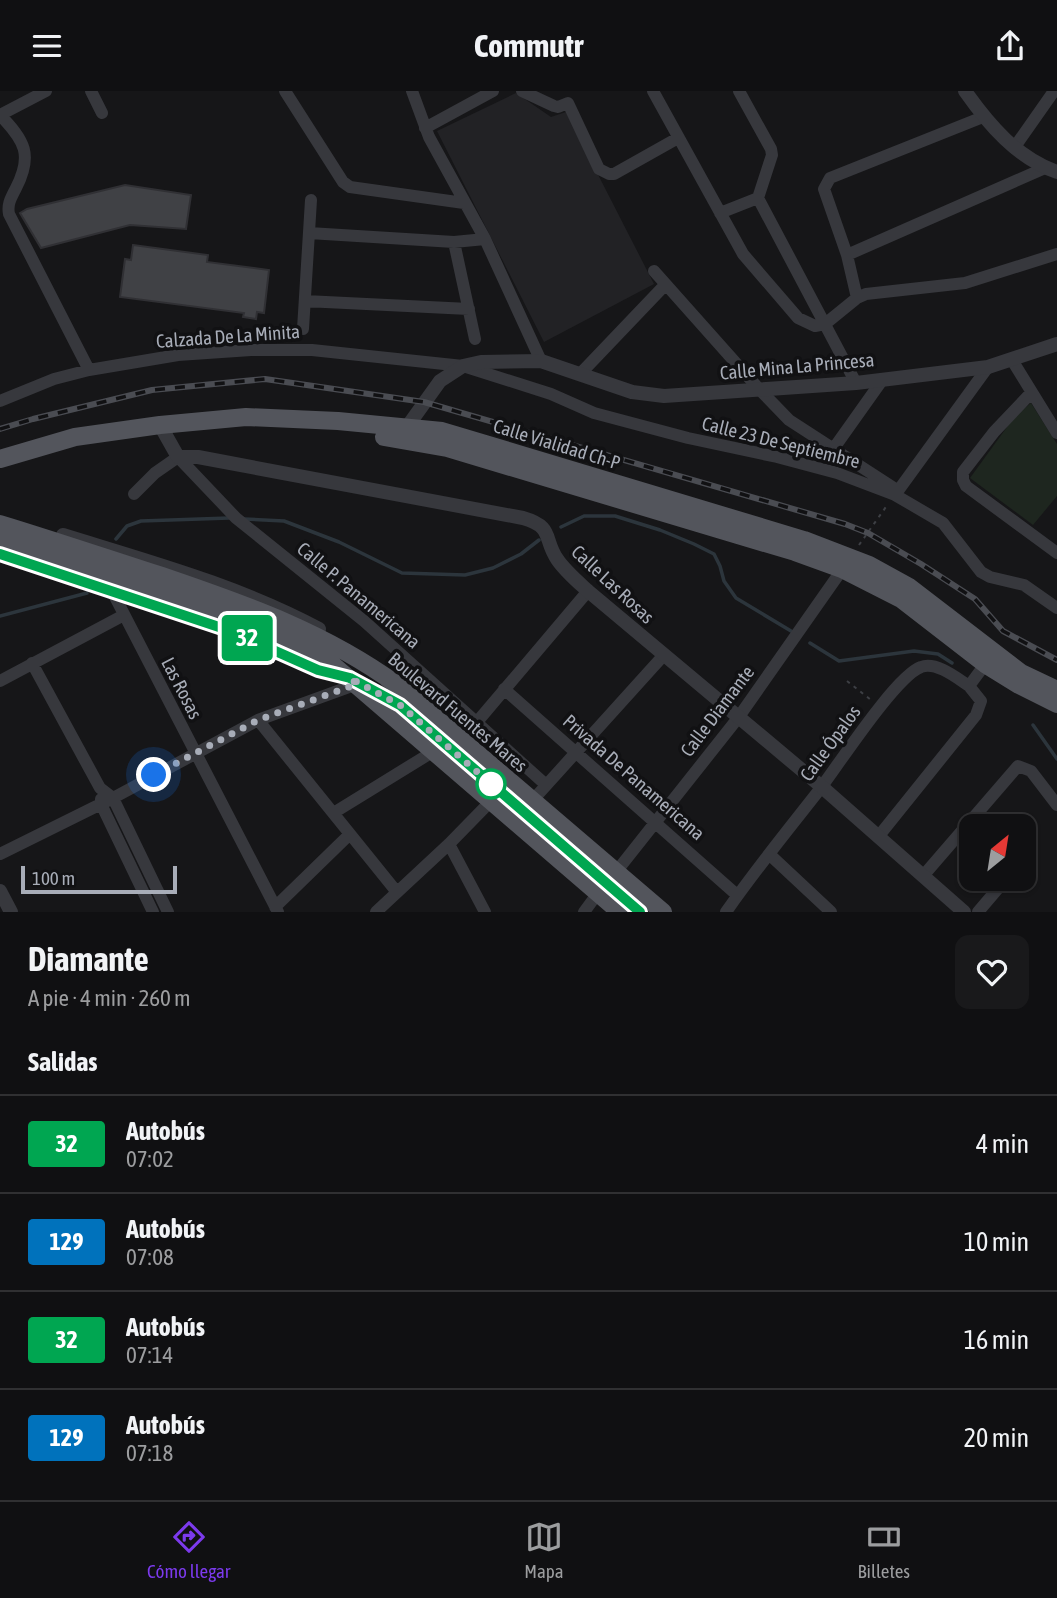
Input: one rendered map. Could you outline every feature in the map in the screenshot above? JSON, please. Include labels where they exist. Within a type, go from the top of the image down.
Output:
[{"type":"main road","name":"Calle Vialidad Ch-P","points":[[0,471],[162,429]]},
{"type":"main road","name":"Calle Vialidad Ch-P","points":[[0,459],[75,437],[162,429],[307,429],[402,434],[795,552],[846,563],[989,658],[1019,685],[1057,704]]},
{"type":"main road","name":"Boulevard Fuentes Mares","points":[[0,524],[248,605],[307,630],[370,665],[396,684],[663,912]]},
{"type":"main road","points":[[0,539],[248,623],[314,654],[354,681],[620,912]]},
{"type":"main road","name":"Calle Vialidad Ch-P","points":[[989,658],[1057,690]]},
{"type":"street","points":[[46,91],[0,115],[24,148],[25,170],[9,201],[9,214],[89,370]]},
{"type":"street","points":[[91,91],[102,114]]},
{"type":"street","points":[[285,91],[343,182],[350,187],[464,203]]},
{"type":"street","points":[[412,91],[425,128],[485,239],[541,361]]},
{"type":"street","points":[[425,128],[478,95],[492,91]]},
{"type":"street","points":[[522,91],[554,106],[568,103],[576,91]]},
{"type":"street","points":[[653,91],[743,254],[798,318],[815,326],[825,324],[857,298],[874,292],[965,283],[1057,254]]},
{"type":"street","points":[[739,91],[771,149],[772,155],[758,198],[856,383]]},
{"type":"street","points":[[965,91],[983,117],[1014,148],[1051,170]]},
{"type":"street","points":[[1014,148],[1054,91]]},
{"type":"street","points":[[568,103],[599,169],[609,174],[614,174],[678,138]]},
{"type":"street","points":[[857,298],[847,255],[824,189],[827,182],[983,117]]},
{"type":"street","points":[[847,255],[1051,170]]},
{"type":"street","points":[[720,213],[758,198]]},
{"type":"street","points":[[303,329],[311,200]]},
{"type":"street","points":[[309,233],[454,242],[485,239]]},
{"type":"street","points":[[454,242],[475,339]]},
{"type":"street","points":[[654,271],[789,420],[834,448],[896,493],[988,367]]},
{"type":"street","points":[[582,373],[665,285]]},
{"type":"street","points":[[305,302],[468,309]]},
{"type":"street","name":"Calle Mina La Princesa","points":[[541,361],[632,392],[650,395],[856,383],[988,367],[1057,344]]},
{"type":"street","name":"Calzada De La Minita","points":[[0,401],[54,379],[89,370],[177,355],[251,350],[312,350],[463,366],[481,362],[541,361]]},
{"type":"street","points":[[1012,360],[1057,433]]},
{"type":"street","points":[[402,434],[436,386],[463,366]]},
{"type":"street","name":"Calle 23 De Septiembre","points":[[463,366],[551,394],[594,413],[688,438],[777,457],[896,493],[943,523],[981,572],[990,577],[1024,585],[1057,607]]},
{"type":"street","points":[[834,448],[883,379]]},
{"type":"street","points":[[1031,393],[994,432],[963,472],[964,484],[1057,553]]},
{"type":"street","name":"Calle P. Panamericana","points":[[162,429],[177,457],[236,519],[364,621],[545,784]]},
{"type":"street","points":[[134,494],[155,473],[177,457]]},
{"type":"street","name":"Calle Las Rosas","points":[[177,457],[198,457],[528,519],[544,529],[555,557],[588,591],[822,787],[964,912]]},
{"type":"street","points":[[0,515],[206,580],[285,610],[371,658],[396,684]]},
{"type":"street","points":[[0,554],[228,630],[318,670],[354,681]]},
{"type":"street","name":"Calle Diamante","points":[[616,872],[738,718],[846,563]]},
{"type":"street","name":"Las Rosas","points":[[112,591],[277,909]]},
{"type":"street","points":[[477,722],[588,591]]},
{"type":"street","points":[[0,681],[124,615]]},
{"type":"street","points":[[532,801],[663,656]]},
{"type":"street","points":[[878,837],[976,715],[981,701],[969,687],[989,658]]},
{"type":"street","points":[[32,663],[100,788],[101,804],[153,912]]},
{"type":"street","name":"Calle Ópalos","points":[[726,912],[880,707],[911,673],[923,666],[940,669],[969,687]]},
{"type":"street","points":[[0,854],[101,804],[258,720],[354,681]]},
{"type":"street","name":"Privada De Panamericana","points":[[504,689],[737,895]]},
{"type":"street","points":[[258,720],[396,891]]},
{"type":"street","points":[[335,813],[434,751]]},
{"type":"street","points":[[923,876],[1018,766],[1031,771],[1057,805]]},
{"type":"street","points":[[100,788],[113,797],[168,912]]},
{"type":"street","points":[[376,912],[491,801]]},
{"type":"street","points":[[277,909],[350,834]]},
{"type":"street","points":[[449,844],[485,912]]},
{"type":"street","points":[[769,855],[826,910]]},
{"type":"street","points":[[0,891],[11,912]]},
{"type":"street","points":[[978,912],[996,891]]},
{"type":"street","points":[[584,912],[598,894]]},
{"type":"lane","points":[[370,665],[400,705],[640,912]]},
{"type":"lane","points":[[354,681],[400,705]]},
{"type":"path","points":[[846,563],[896,493]]},
{"type":"path","points":[[847,681],[880,707]]},
{"type":"shaded area","points":[[516,93],[551,117],[566,112],[654,284],[544,342],[437,131]]},
{"type":"shaded area","points":[[1031,403],[1057,444],[1057,496],[1033,525],[970,478],[1015,416]]},
{"type":"building","points":[[125,185],[191,195],[186,229],[130,225],[41,248],[20,213],[27,209]]},
{"type":"building","points":[[133,245],[208,255],[207,262],[269,270],[264,313],[257,312],[256,319],[243,317],[244,313],[120,297],[125,259],[131,260]]},
{"type":"waterway","points":[[561,527],[584,516],[615,516],[694,544],[714,554],[724,581],[736,598],[791,631]]},
{"type":"waterway","points":[[116,539],[127,526],[141,521],[229,518]]},
{"type":"waterway","points":[[244,519],[284,521],[339,542],[402,573],[465,575],[493,568],[521,554],[539,540]]},
{"type":"waterway","points":[[0,616],[87,593]]},
{"type":"waterway","points":[[810,643],[839,661],[914,651],[938,654],[952,663]]},
{"type":"waterway","points":[[1033,725],[1057,759]]},
{"type":"railway","points":[[0,429],[152,390],[265,379],[424,402],[845,524],[868,533],[975,599],[1003,631],[1057,660]]},
{"type":"bus line","name":"32","points":[[0,554],[228,630],[318,670],[350,678],[400,705],[640,912]]},
{"type":"route","points":[[154,775],[258,720],[357,684],[350,678],[400,705],[491,784]]}]
